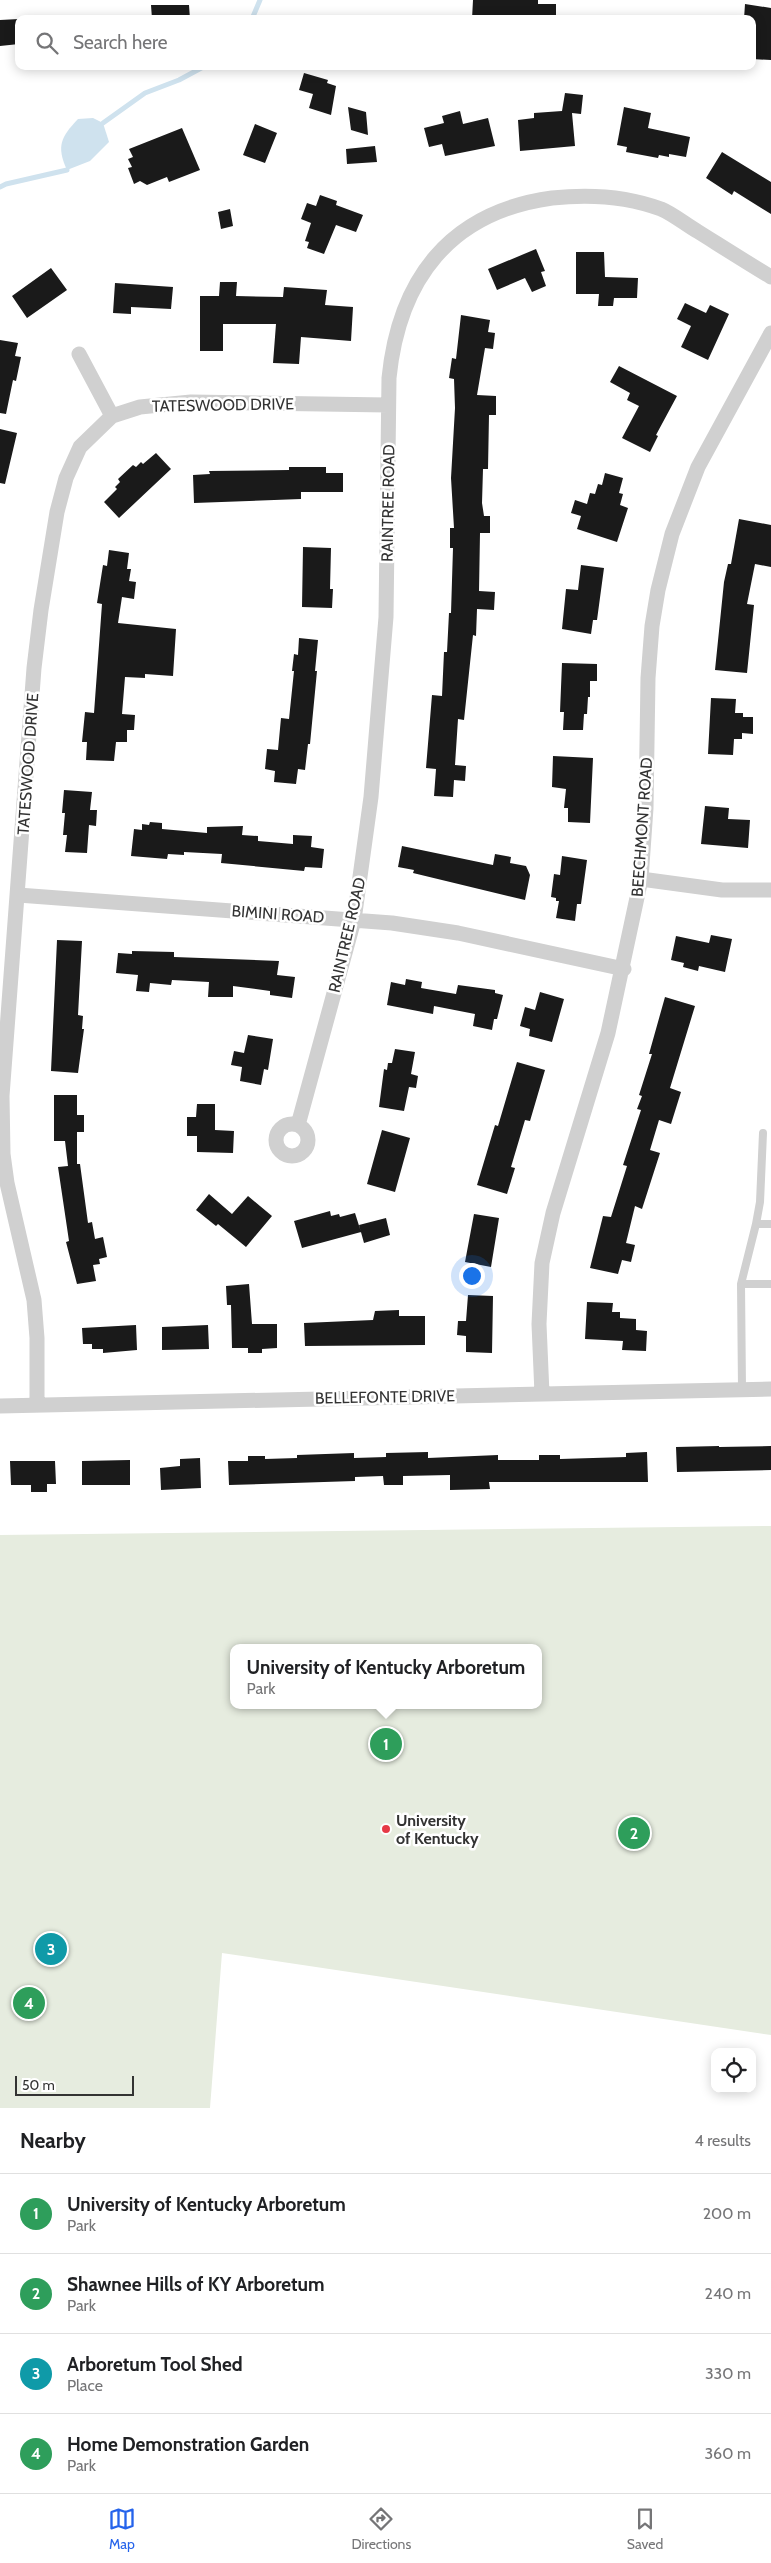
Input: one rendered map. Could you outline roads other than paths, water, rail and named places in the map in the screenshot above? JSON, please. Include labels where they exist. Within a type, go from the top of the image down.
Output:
[{"type":"street","name":"RAINTREE ROAD","points":[[298,1125],[354,920],[371,797],[384,660],[388,405],[391,358],[402,315],[415,285],[441,251],[458,235],[476,223],[512,206],[529,201],[586,196],[634,201],[662,210],[771,277]]},
{"type":"street","name":"BEECHMONT ROAD","points":[[542,1394],[539,1324],[542,1263],[553,1213],[608,1034],[624,968],[641,879],[646,783],[648,678],[652,626],[658,590],[672,534],[698,467],[771,333]]},
{"type":"street","points":[[79,354],[112,416]]},
{"type":"street","name":"TATESWOOD DRIVE","points":[[37,1405],[37,1338],[34,1300],[10,1200],[3,1154],[2,1096],[34,668],[57,512],[66,478],[80,448],[112,416],[140,407],[191,402],[388,405]]},
{"type":"street","points":[[641,879],[722,890],[771,890]]},
{"type":"street","name":"BIMINI ROAD","points":[[18,895],[426,927],[624,968]]},
{"type":"street","name":"BELLEFONTE DRIVE","points":[[0,1406],[771,1388]]},
{"type":"lane","points":[[742,1389],[741,1284],[760,1202],[763,1133]]},
{"type":"lane","points":[[756,1224],[771,1224]]},
{"type":"lane","points":[[741,1284],[771,1284]]},
{"type":"water","points":[[93,118],[103,123],[109,142],[90,161],[67,170],[61,148],[64,137],[78,119]]},
{"type":"waterway","points":[[254,15],[260,0]]},
{"type":"waterway","points":[[103,123],[145,93],[179,80],[198,70]]},
{"type":"waterway","points":[[0,187],[67,170]]},
{"type":"place","name":"University of Kentucky Arboretum","points":[[386,1744]]},
{"type":"place","name":"University of Kentucky","points":[[386,1829]]},
{"type":"place","name":"Shawnee Hills of KY Arboretum","points":[[634,1833]]},
{"type":"place","name":"Arboretum Tool Shed","points":[[51,1949]]},
{"type":"place","name":"Home Demonstration Garden","points":[[29,2003]]}]
